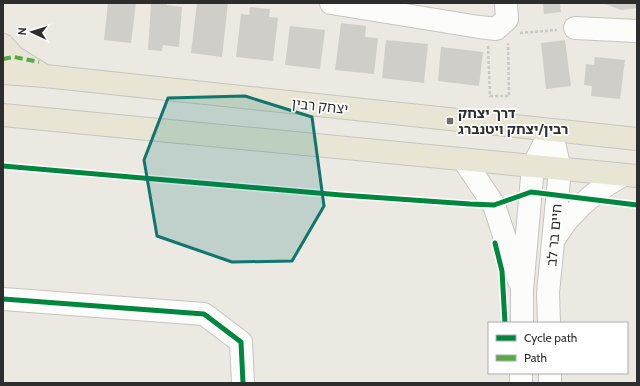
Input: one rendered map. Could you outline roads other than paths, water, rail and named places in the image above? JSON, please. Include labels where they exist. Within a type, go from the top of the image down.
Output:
[{"type":"main road","points":[[3,45],[14,57],[45,76]]},
{"type":"main road","name":"יצחק רבין","points":[[3,73],[45,76],[637,139]]},
{"type":"main road","points":[[3,115],[630,175]]},
{"type":"street","points":[[331,3],[479,27],[496,28],[507,19]]},
{"type":"street","points":[[575,28],[637,31]]},
{"type":"street","name":"חיים בר לב","points":[[522,322],[522,290],[533,166],[550,130]]},
{"type":"street","name":"חיים בר לב","points":[[549,322],[548,294],[560,169],[550,130]]},
{"type":"street","points":[[463,159],[494,205],[522,290]]},
{"type":"street","points":[[554,240],[570,217],[587,200],[608,183],[630,175]]},
{"type":"street","points":[[3,299],[204,314],[241,342],[243,383]]},
{"type":"place","name":"דרך יצחק רבין/יצחק ויטנברג","points":[[450,121]]}]
